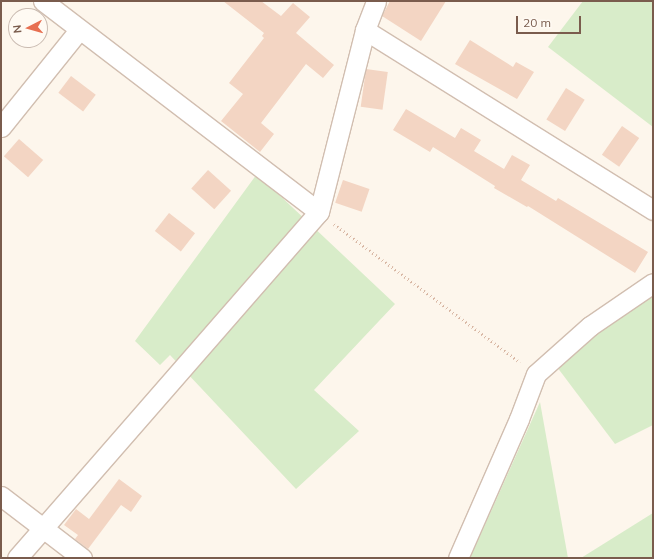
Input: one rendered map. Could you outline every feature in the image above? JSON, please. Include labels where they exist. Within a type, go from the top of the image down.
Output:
[{"type":"street","points":[[43,1],[319,212]]},
{"type":"street","points":[[16,558],[319,212],[365,30],[376,1]]},
{"type":"street","points":[[1,127],[79,30]]},
{"type":"street","points":[[365,30],[653,210]]},
{"type":"street","points":[[458,558],[519,419],[536,374],[590,326],[653,283]]},
{"type":"street","points":[[1,496],[82,558]]},
{"type":"path","points":[[319,212],[536,374]]},
{"type":"green space","points":[[583,1],[653,1],[653,127],[548,47]]},
{"type":"green space","points":[[257,174],[395,304],[314,390],[359,431],[296,489],[170,355],[160,365],[135,341]]},
{"type":"green space","points":[[653,291],[653,425],[615,444],[554,363]]},
{"type":"green space","points":[[540,402],[568,558],[470,558]]},
{"type":"green space","points":[[653,513],[653,558],[581,558]]},
{"type":"building","points":[[223,1],[261,1],[281,16],[293,3],[310,17],[296,33],[334,65],[323,78],[306,64],[261,123],[274,134],[260,152],[221,121],[243,94],[229,83],[264,38],[262,36],[264,33]]},
{"type":"building","points":[[390,1],[446,1],[421,41],[382,16]]},
{"type":"building","points":[[470,40],[513,67],[516,62],[534,72],[517,99],[455,64]]},
{"type":"building","points":[[366,69],[388,72],[382,110],[361,107]]},
{"type":"building","points":[[71,76],[96,95],[83,111],[58,93]]},
{"type":"building","points":[[566,88],[585,100],[565,131],[546,119]]},
{"type":"building","points":[[406,109],[455,138],[461,128],[481,140],[474,151],[504,169],[512,155],[530,165],[521,180],[556,201],[558,198],[648,252],[635,273],[528,206],[527,207],[494,188],[495,186],[433,147],[430,152],[393,130]]},
{"type":"building","points":[[622,126],[639,138],[619,167],[602,155]]},
{"type":"building","points":[[19,139],[43,160],[28,177],[4,156]]},
{"type":"building","points":[[208,170],[231,191],[214,209],[191,189]]},
{"type":"building","points":[[343,180],[369,189],[362,212],[335,203]]},
{"type":"building","points":[[169,213],[195,233],[181,251],[155,231]]},
{"type":"building","points":[[119,479],[142,496],[131,512],[121,505],[88,549],[75,539],[78,535],[64,525],[76,509],[89,519]]}]
